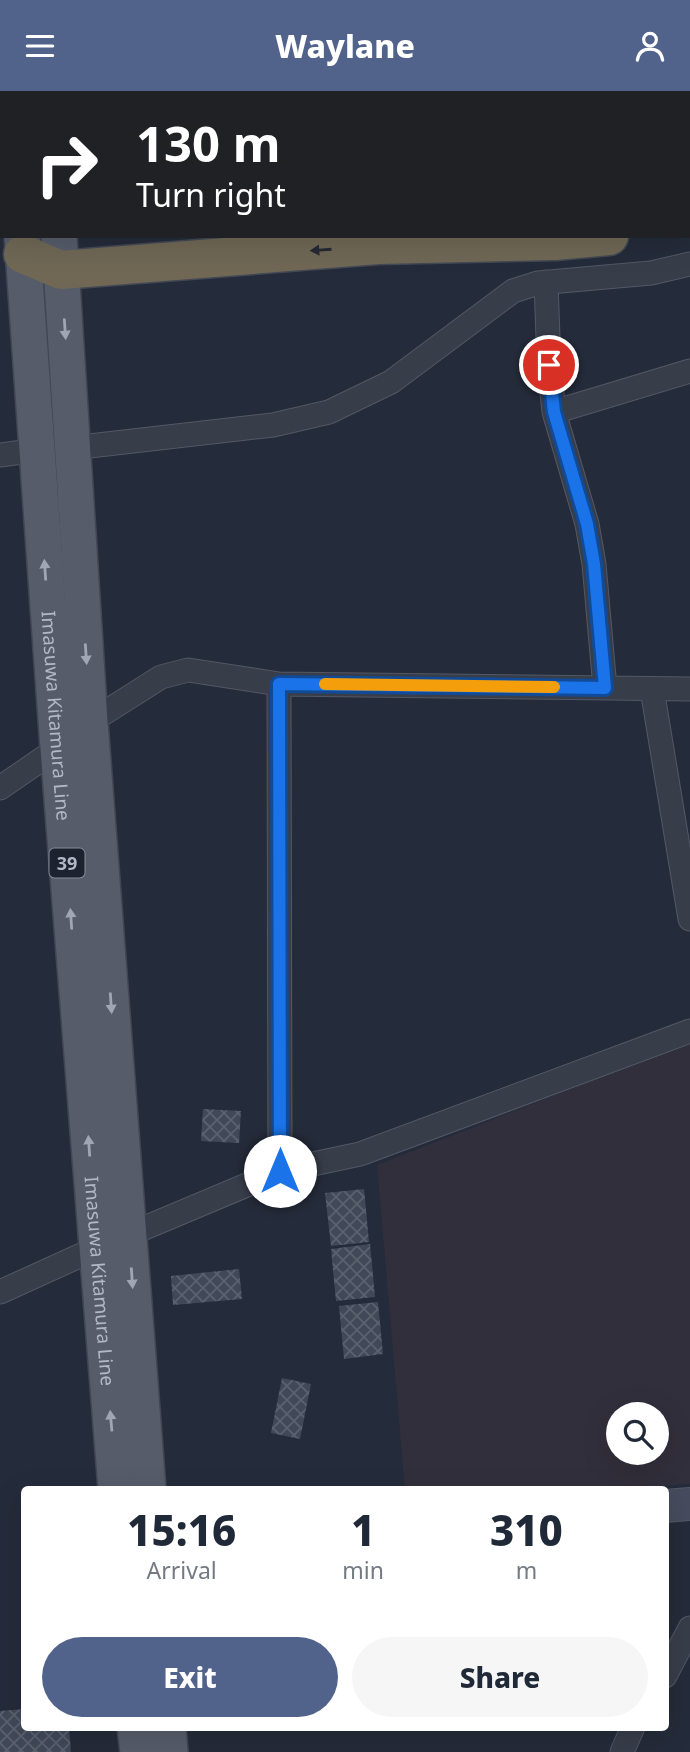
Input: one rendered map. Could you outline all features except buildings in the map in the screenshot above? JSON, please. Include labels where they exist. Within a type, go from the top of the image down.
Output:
[{"type":"highway","points":[[43,247],[378,245],[587,238]]},
{"type":"main road","name":"Imasuwa Kitamura Line","points":[[43,247],[72,448],[148,1486]]},
{"type":"main road","name":"Imasuwa Kitamura Line","points":[[43,247],[37,450],[116,1486]]},
{"type":"main road","points":[[135,1731],[138,1752]]},
{"type":"main road","points":[[168,1731],[170,1752]]},
{"type":"street","points":[[72,448],[273,425],[329,412],[391,382],[513,291],[538,282],[651,273],[690,264]]},
{"type":"street","points":[[546,282],[549,365],[554,412],[587,524],[594,564],[605,688]]},
{"type":"street","points":[[554,412],[690,370]]},
{"type":"street","points":[[0,455],[37,450]]},
{"type":"street","points":[[0,788],[90,722],[160,677],[188,670],[279,684],[690,689]]},
{"type":"street","points":[[279,684],[280,1171]]},
{"type":"street","points":[[652,689],[690,919]]},
{"type":"street","points":[[0,1292],[280,1171],[360,1154],[690,1031]]},
{"type":"street","points":[[669,1506],[690,1504]]},
{"type":"street","points":[[669,1669],[690,1628]]},
{"type":"street","points":[[621,1752],[631,1731]]},
{"type":"shaded area","points":[[690,1042],[690,1484],[405,1486],[377,1165]]},
{"type":"slow traffic","points":[[325,684],[554,687]]},
{"type":"route","points":[[280,1171],[279,684],[605,688],[594,564],[587,524],[554,412],[549,365]]}]
